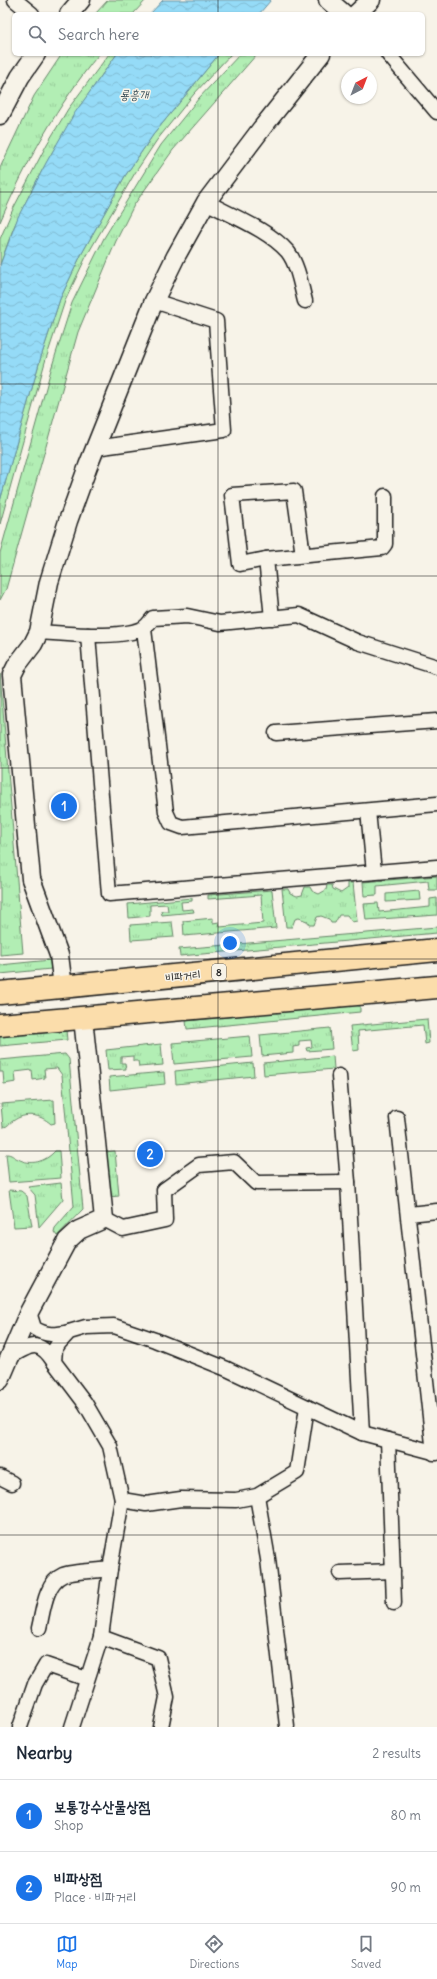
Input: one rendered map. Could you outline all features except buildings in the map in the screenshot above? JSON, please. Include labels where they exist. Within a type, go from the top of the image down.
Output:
[{"type":"main road","name":"비파거리","points":[[0,992],[437,950]]},
{"type":"main road","points":[[0,1025],[437,987]]},
{"type":"street","points":[[15,0],[30,12]]},
{"type":"street","points":[[71,12],[82,0]]},
{"type":"street","points":[[328,0],[342,12]]},
{"type":"street","points":[[358,12],[371,0]]},
{"type":"street","points":[[0,115],[20,77],[35,56]]},
{"type":"street","points":[[63,987],[60,955],[30,879],[12,675],[16,665],[33,644],[39,632],[49,582],[65,529],[95,448],[154,301],[181,245],[206,202],[319,56]]},
{"type":"street","points":[[390,56],[437,112]]},
{"type":"street","points":[[206,202],[270,237],[288,253],[296,267],[305,302]]},
{"type":"street","points":[[95,448],[224,430],[216,322],[154,301]]},
{"type":"street","points":[[302,556],[294,491],[232,495],[240,564],[266,559],[302,556],[382,548],[385,544],[385,496]]},
{"type":"street","points":[[266,559],[272,618]]},
{"type":"street","points":[[39,632],[88,635],[132,632],[144,629],[153,618],[187,616],[220,623],[299,615],[358,642],[437,667]]},
{"type":"street","points":[[144,629],[166,812],[171,823],[182,827],[437,804]]},
{"type":"street","points":[[88,635],[109,894],[437,867]]},
{"type":"street","points":[[276,733],[437,721]]},
{"type":"street","points":[[368,811],[374,872]]},
{"type":"street","points":[[83,1018],[104,1219]]},
{"type":"street","points":[[339,1076],[348,1182],[362,1433]]},
{"type":"street","points":[[0,1380],[10,1357],[40,1333],[69,1332],[86,1327],[114,1326],[155,1340],[227,1369],[362,1433],[436,1453],[398,1118]]},
{"type":"street","points":[[104,1219],[123,1229],[165,1220],[164,1190],[199,1165],[234,1162],[256,1182],[348,1182]]},
{"type":"street","points":[[409,1214],[437,1211]]},
{"type":"street","points":[[10,1357],[26,1347],[40,1333],[67,1241],[79,1230],[104,1219]]},
{"type":"street","points":[[54,1362],[55,1349],[69,1332]]},
{"type":"street","points":[[40,1333],[54,1362],[85,1402],[110,1446],[122,1500],[110,1569],[101,1637],[72,1727]]},
{"type":"street","points":[[122,1500],[146,1504],[181,1499],[236,1500],[257,1496],[297,1472],[307,1407]]},
{"type":"street","points":[[388,1440],[394,1603]]},
{"type":"street","points":[[257,1496],[268,1559],[287,1726]]},
{"type":"street","points":[[39,1628],[49,1590],[55,1580],[63,1575],[110,1569]]},
{"type":"street","points":[[340,1574],[393,1571]]},
{"type":"street","points":[[101,1637],[158,1658],[167,1697],[161,1727]]},
{"type":"street","points":[[20,1727],[35,1684],[46,1665],[87,1679]]},
{"type":"green space","points":[[108,0],[146,0],[135,12],[97,12]]},
{"type":"green space","points":[[61,56],[97,56],[70,93],[44,135],[32,156],[0,222],[0,168],[34,96]]},
{"type":"green space","points":[[108,56],[116,56],[76,113],[40,174],[16,222],[0,265],[0,239],[13,209],[47,144],[68,109]]},
{"type":"green space","points":[[217,56],[229,56],[194,94],[157,140],[135,173],[86,257],[65,301],[45,362],[0,524],[0,501],[40,360],[60,299],[81,255],[125,176],[153,135]]},
{"type":"green space","points":[[238,56],[255,56],[173,150],[134,205],[116,241],[78,332],[6,589],[0,600],[0,553],[52,366],[72,303],[104,238],[161,145],[199,98]]},
{"type":"green space","points":[[0,674],[23,953],[0,955]]},
{"type":"green space","points":[[437,876],[437,890],[429,890],[428,881],[377,886],[377,895],[364,896],[363,882]]},
{"type":"green space","points":[[348,883],[353,883],[357,921],[352,922],[347,915],[339,915],[335,923],[331,923],[329,919],[321,916],[317,917],[314,925],[309,925],[307,921],[299,918],[295,919],[292,927],[286,927],[282,889],[288,889],[290,893],[297,896],[302,895],[305,887],[310,887],[312,891],[319,894],[326,890],[327,885],[332,885],[333,889],[341,893],[348,888]]},
{"type":"green space","points":[[272,890],[276,928],[184,936],[183,921],[213,918],[213,923],[219,922],[220,927],[263,923],[261,895],[208,899],[208,895]]},
{"type":"green space","points":[[419,891],[420,900],[386,902],[386,894]]},
{"type":"green space","points":[[192,898],[192,901],[181,902],[182,910],[193,909],[194,912],[162,915],[161,911],[168,911],[167,904],[150,905],[150,916],[129,918],[128,904]]},
{"type":"green space","points":[[437,898],[437,915],[366,920],[364,904],[378,903],[379,912],[430,907],[430,899]]},
{"type":"green space","points":[[172,922],[174,937],[131,940],[130,925]]},
{"type":"green space","points":[[437,927],[437,933],[180,956],[179,949]]},
{"type":"green space","points":[[50,960],[51,969],[0,974],[0,965]]},
{"type":"green space","points":[[360,1004],[360,1012],[187,1029],[186,1021]]},
{"type":"green space","points":[[427,1019],[429,1043],[425,1044],[423,1025],[358,1031],[359,1050],[353,1051],[350,1026]]},
{"type":"green space","points":[[330,1028],[332,1049],[307,1051],[306,1048],[312,1047],[311,1040],[299,1041],[299,1046],[293,1047],[293,1053],[262,1056],[260,1035]]},
{"type":"green space","points":[[66,1030],[67,1040],[0,1046],[0,1036]]},
{"type":"green space","points":[[250,1036],[252,1057],[174,1064],[172,1043]]},
{"type":"green space","points":[[161,1044],[163,1065],[139,1067],[138,1061],[133,1061],[133,1056],[121,1057],[121,1063],[125,1063],[126,1069],[108,1070],[106,1050]]},
{"type":"green space","points":[[65,1054],[69,1059],[83,1209],[57,1236],[54,1232],[55,1228],[74,1206],[62,1075],[57,1068],[44,1069],[45,1078],[33,1080],[32,1070],[15,1072],[16,1082],[4,1084],[3,1072],[0,1072],[0,1060]]},
{"type":"green space","points":[[333,1056],[334,1069],[264,1075],[263,1063]]},
{"type":"green space","points":[[253,1063],[254,1076],[176,1084],[175,1071]]},
{"type":"green space","points":[[164,1072],[165,1084],[110,1090],[109,1077]]},
{"type":"green space","points":[[54,1100],[55,1123],[51,1124],[37,1116],[27,1115],[18,1118],[7,1126],[3,1127],[1,1104]]},
{"type":"green space","points":[[55,1151],[59,1151],[61,1178],[9,1182],[6,1154],[23,1161],[38,1162],[47,1158]]},
{"type":"green space","points":[[115,1151],[119,1196],[109,1197],[104,1152]]},
{"type":"green space","points":[[61,1183],[63,1199],[39,1227],[35,1195],[28,1187]]},
{"type":"green space","points":[[9,1190],[21,1191],[27,1196],[32,1226],[14,1227]]},
{"type":"water","points":[[163,0],[271,0],[261,12],[152,12]]},
{"type":"water","name":"룡흥개","points":[[116,56],[217,56],[153,135],[125,176],[81,255],[60,299],[40,360],[0,501],[0,265],[18,217],[74,114]]},
{"type":"place","name":"보통강수산물상점","points":[[64,806]]},
{"type":"place","name":"비파상점","points":[[150,1154]]}]
